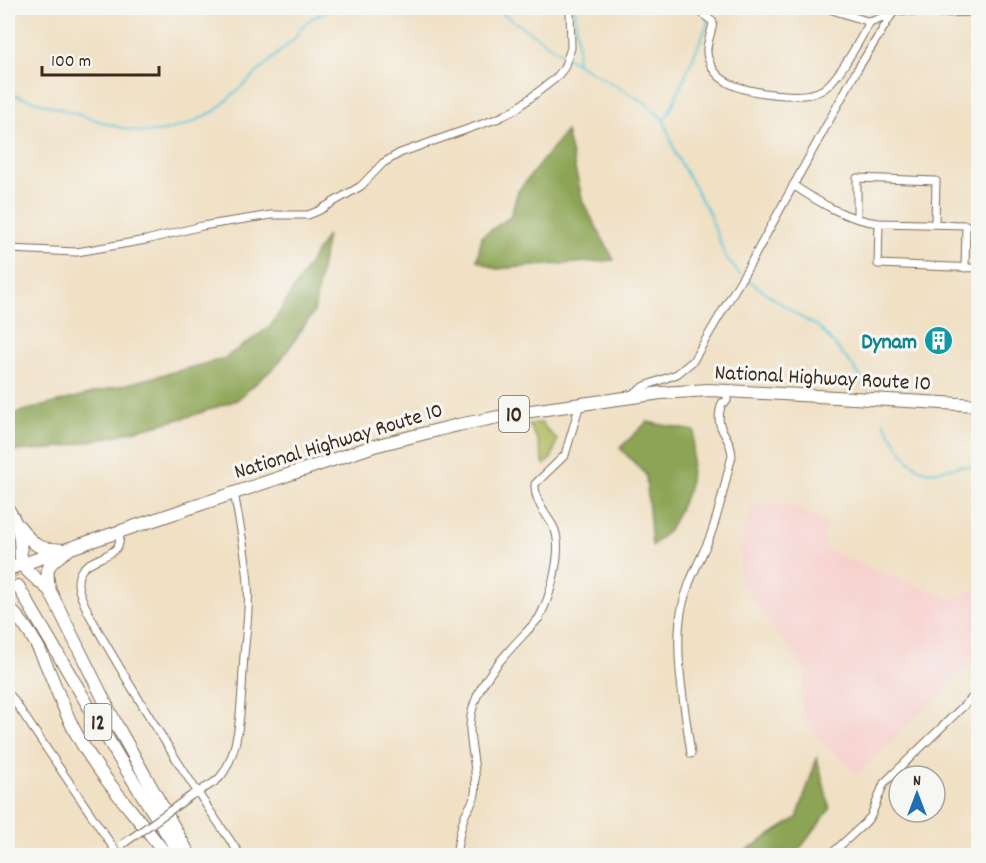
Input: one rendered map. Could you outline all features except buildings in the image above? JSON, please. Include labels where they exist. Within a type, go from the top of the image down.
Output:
[{"type":"highway","name":"National Highway Route 10","points":[[8,569],[234,492],[412,435],[524,412],[661,393],[728,390],[978,405]]},
{"type":"highway","points":[[8,508],[32,543],[43,549],[68,550]]},
{"type":"highway","points":[[15,520],[20,538],[22,565],[50,591]]},
{"type":"highway","points":[[68,550],[50,563],[47,571],[50,591],[116,724],[190,855]]},
{"type":"highway","name":"12","points":[[18,586],[119,758],[181,855]]},
{"type":"highway","points":[[8,608],[31,632],[76,733],[96,765],[166,855]]},
{"type":"street","points":[[8,249],[77,252],[146,240],[202,226],[271,215],[308,215],[362,186],[384,163],[400,153],[483,125],[516,109],[556,78],[564,68],[571,48],[570,8]]},
{"type":"street","points":[[695,8],[713,22],[713,30],[706,48],[707,58],[717,75],[730,84],[766,93],[808,95],[822,90],[831,82],[870,22],[894,11],[978,12]]},
{"type":"street","points":[[825,8],[870,22]]},
{"type":"street","points":[[626,397],[645,386],[677,374],[693,361],[749,266],[857,70],[894,11]]},
{"type":"street","points":[[857,218],[857,178],[936,181],[934,224]]},
{"type":"street","points":[[793,185],[827,207],[862,221],[966,225],[965,268]]},
{"type":"street","points":[[879,223],[878,264],[978,268]]},
{"type":"street","points":[[691,754],[680,663],[679,630],[686,589],[707,543],[732,456],[732,447],[719,426],[717,417],[722,403],[727,401],[728,390]]},
{"type":"street","points":[[456,855],[465,813],[475,796],[476,777],[470,733],[470,719],[474,704],[479,690],[544,608],[558,552],[557,536],[555,528],[537,502],[535,484],[565,455],[580,404]]},
{"type":"street","points":[[8,695],[11,696],[117,853],[123,844],[194,793],[219,779],[228,765],[236,741],[249,601],[244,549],[234,492]]},
{"type":"street","points":[[120,532],[120,543],[116,549],[88,564],[80,573],[78,584],[81,594],[93,621],[194,793],[241,855]]},
{"type":"street","points":[[829,855],[865,824],[871,816],[884,783],[978,692]]},
{"type":"shaded area","points":[[790,505],[827,524],[823,549],[948,598],[957,597],[974,589],[978,594],[978,657],[857,776],[804,721],[802,692],[806,671],[739,582],[740,549],[745,524],[752,506]]},
{"type":"green space","points":[[566,131],[583,202],[614,260],[496,269],[477,260],[482,236],[510,217],[518,191]]},
{"type":"green space","points":[[327,235],[314,312],[278,364],[237,400],[191,416],[102,439],[51,449],[14,451],[8,431],[8,415],[223,359],[271,326]]},
{"type":"green space","points":[[647,422],[695,431],[689,489],[670,529],[652,546],[646,475],[620,448]]},
{"type":"green space","points":[[541,423],[557,440],[552,457],[544,465],[538,441],[529,424]]},
{"type":"green space","points":[[817,758],[830,809],[795,855],[739,855],[797,818]]},
{"type":"waterway","points":[[8,93],[122,128],[142,132],[160,132],[189,124],[215,111],[295,38],[302,26],[316,16],[334,8]]},
{"type":"waterway","points":[[494,8],[576,63],[646,103],[664,120],[676,155],[709,213],[725,256],[740,275]]},
{"type":"waterway","points":[[575,8],[578,50],[576,63]]},
{"type":"waterway","points":[[664,120],[707,25],[706,8]]},
{"type":"waterway","points":[[745,278],[800,317],[819,327],[853,366],[868,389]]},
{"type":"waterway","points":[[883,421],[905,455],[920,469],[928,472],[963,466],[978,468]]},
{"type":"tunnel","points":[[8,568],[18,586]]},
{"type":"place","name":"Dynam","points":[[938,340]]}]
